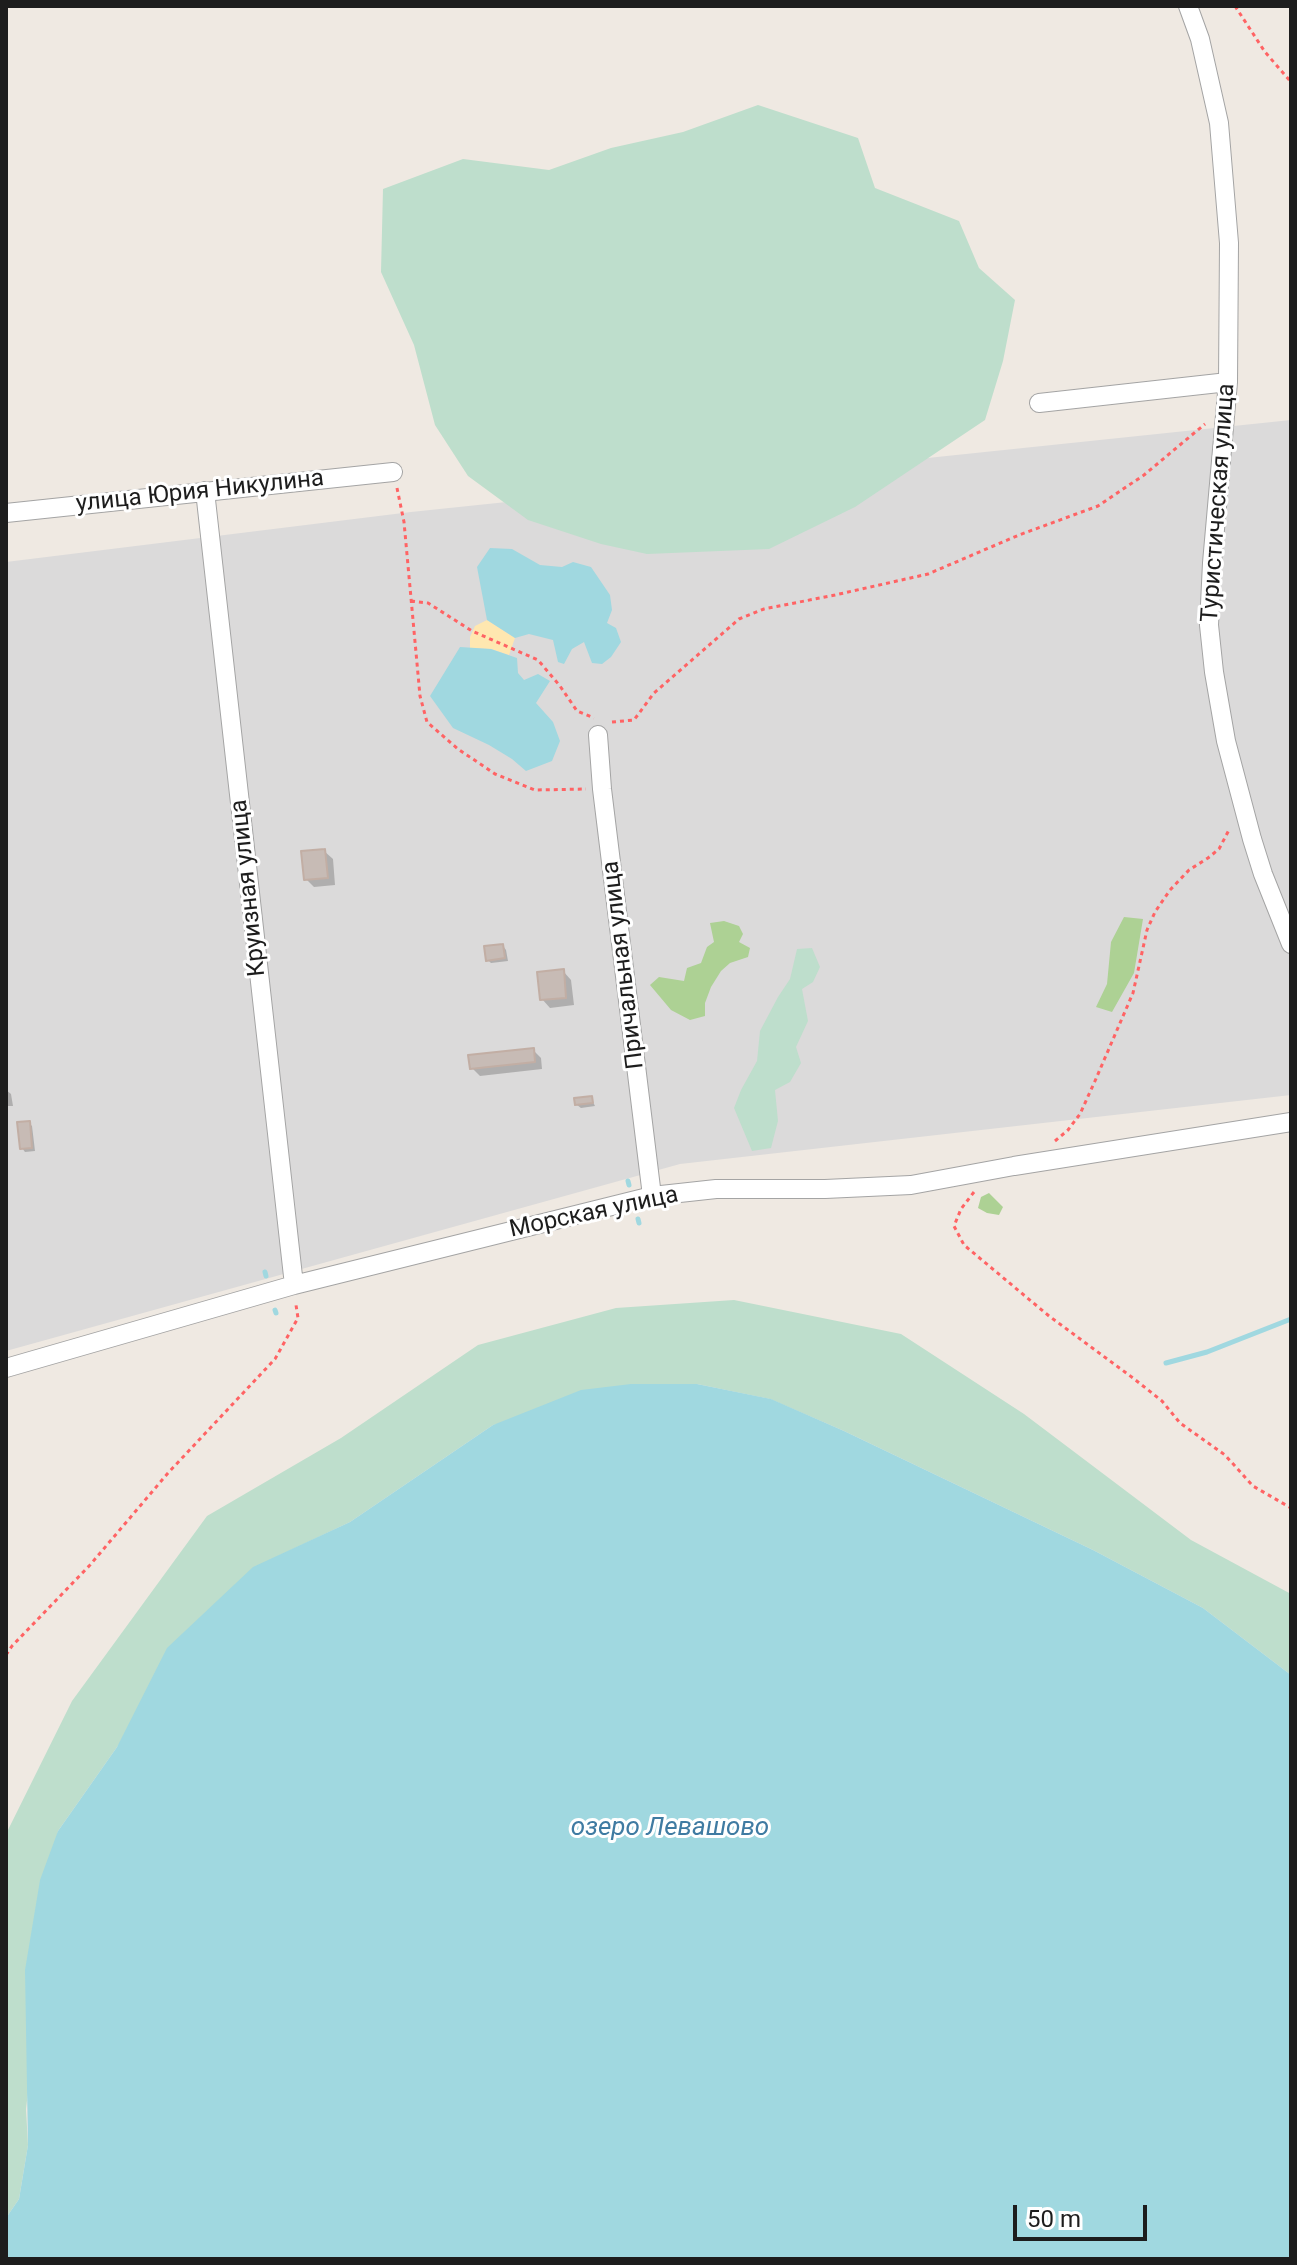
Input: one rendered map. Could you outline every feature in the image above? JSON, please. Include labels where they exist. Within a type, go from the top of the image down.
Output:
[{"type":"street","name":"Туристическая улица","points":[[1188,6],[1200,39],[1219,123],[1229,243],[1228,382],[1209,625],[1214,672],[1226,741],[1246,817],[1263,874],[1291,944]]},
{"type":"street","points":[[1039,403],[1228,382]]},
{"type":"street","name":"улица Юрия Никулина","points":[[6,513],[393,472]]},
{"type":"street","name":"Круизная улица","points":[[205,491],[294,1285]]},
{"type":"street","name":"Причальная улица","points":[[601,729],[602,789],[652,1196]]},
{"type":"street","name":"Морская улица","points":[[6,1368],[294,1285],[652,1196],[716,1189],[911,1185],[1291,1122]]},
{"type":"path","points":[[1235,6],[1265,52],[1291,82]]},
{"type":"path","points":[[411,601],[428,603],[472,631],[538,660],[577,711],[601,729],[634,720],[654,693],[739,619],[764,609],[928,574],[1019,535],[1098,506],[1144,475],[1203,427],[1209,416]]},
{"type":"path","points":[[393,472],[404,522],[420,696],[427,722],[458,749],[495,774],[535,790],[602,789]]},
{"type":"path","points":[[1053,1142],[1068,1130],[1080,1114],[1095,1081],[1133,993],[1147,930],[1155,912],[1189,870],[1219,849],[1228,830],[1246,817]]},
{"type":"path","points":[[984,1186],[974,1192],[961,1209],[954,1226],[964,1245],[1049,1316],[1162,1401],[1180,1423],[1225,1455],[1253,1486],[1291,1508]]},
{"type":"path","points":[[6,1655],[90,1565],[168,1473],[275,1359],[298,1318],[294,1285]]},
{"type":"shaded area","points":[[1291,420],[1291,1095],[680,1164],[6,1351],[6,562],[411,512]]},
{"type":"green space","points":[[758,105],[858,138],[875,188],[959,221],[979,268],[1015,300],[1003,361],[985,420],[855,507],[769,549],[647,554],[601,544],[528,520],[468,476],[435,425],[414,345],[381,272],[383,189],[463,159],[549,170],[611,148],[683,132]]},
{"type":"green space","points":[[1124,917],[1143,919],[1134,973],[1112,1012],[1096,1007],[1107,984],[1111,942]]},
{"type":"green space","points":[[724,921],[739,926],[743,934],[739,942],[750,948],[748,957],[730,963],[721,971],[705,1003],[705,1016],[690,1020],[671,1010],[650,985],[659,977],[684,981],[687,968],[701,963],[707,947],[714,942],[710,923]]},
{"type":"green space","points":[[812,948],[820,967],[813,982],[802,989],[808,1021],[796,1047],[801,1063],[790,1082],[775,1090],[778,1121],[771,1148],[752,1151],[734,1108],[757,1061],[760,1031],[790,979],[797,949]]},
{"type":"green space","points":[[989,1193],[1003,1207],[999,1215],[978,1208],[981,1197]]},
{"type":"green space","points":[[734,1300],[901,1334],[1024,1414],[1191,1540],[1291,1594],[1291,1675],[1203,1608],[1093,1550],[770,1399],[697,1384],[493,1425],[350,1522],[253,1568],[117,1747],[58,1831],[26,2109],[28,2145],[19,2199],[6,2218],[6,1834],[72,1701],[207,1516],[341,1438],[478,1345],[616,1308]]},
{"type":"sand","points":[[487,620],[515,638],[509,655],[491,649],[470,648],[470,637],[475,626]]},
{"type":"water","points":[[490,548],[512,549],[540,565],[562,567],[573,562],[591,567],[610,595],[612,610],[607,623],[616,628],[621,642],[611,657],[602,664],[592,663],[584,642],[572,649],[564,664],[558,662],[553,640],[529,634],[515,638],[487,620],[477,567]]},
{"type":"water","points":[[460,647],[491,649],[517,658],[518,673],[524,680],[538,674],[550,681],[536,703],[553,722],[560,741],[552,761],[526,771],[489,745],[453,728],[430,696]]},
{"type":"water","name":"озеро Левашово","points":[[631,1384],[697,1384],[771,1399],[844,1431],[1093,1550],[1203,1608],[1291,1675],[1291,2259],[6,2259],[6,2218],[19,2199],[28,2145],[25,1970],[40,1880],[58,1831],[117,1747],[167,1648],[253,1567],[350,1522],[493,1425],[581,1390]]},
{"type":"building","points":[[325,849],[328,878],[304,880],[301,851]]},
{"type":"building","points":[[503,944],[505,958],[486,961],[484,946]]},
{"type":"building","points":[[564,969],[566,998],[540,1000],[537,972]]},
{"type":"building","points":[[534,1048],[535,1062],[470,1069],[468,1055]]},
{"type":"building","points":[[592,1096],[593,1103],[575,1105],[574,1098]]},
{"type":"building","points":[[30,1121],[32,1148],[20,1149],[17,1122]]},
{"type":"waterway","points":[[628,1181],[629,1185]]},
{"type":"waterway","points":[[638,1219],[639,1223]]},
{"type":"waterway","points":[[265,1272],[266,1276]]},
{"type":"waterway","points":[[1166,1363],[1207,1352],[1291,1319]]}]
